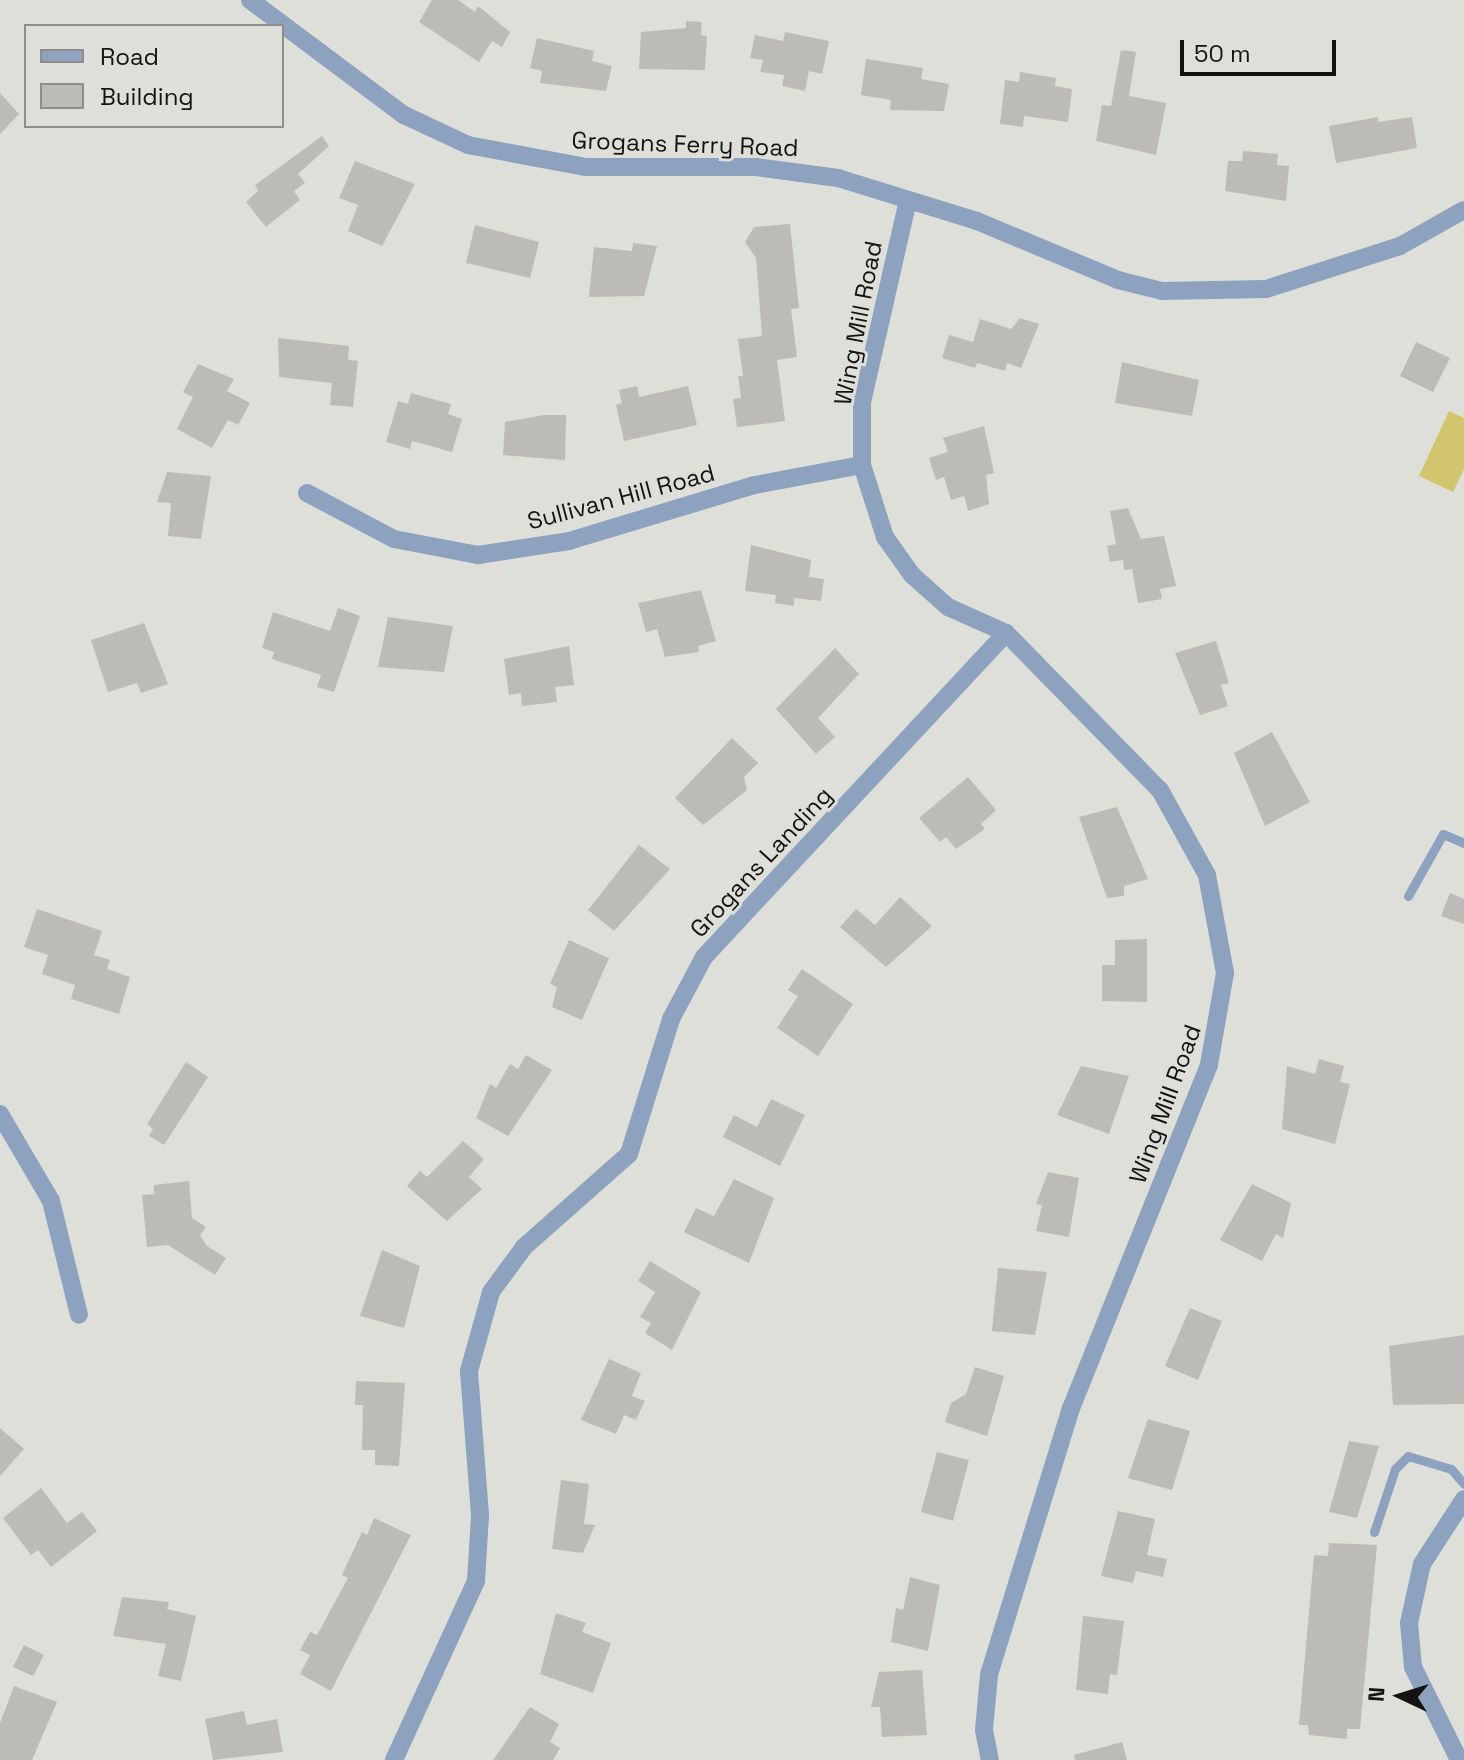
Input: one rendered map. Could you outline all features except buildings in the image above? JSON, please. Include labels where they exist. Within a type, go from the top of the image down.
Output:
[{"type":"street","name":"Grogans Ferry Road","points":[[250,0],[282,24]]},
{"type":"street","name":"Grogans Ferry Road","points":[[284,25],[404,115],[468,145],[585,167],[794,170],[908,200],[1118,280],[1206,294],[1266,289],[1346,267],[1400,246],[1464,210]]},
{"type":"street","name":"Wing Mill Road","points":[[908,200],[862,403],[862,465],[885,537],[912,575],[948,607],[1006,633],[1108,732],[1160,790],[1189,835],[1220,923],[1225,973],[1209,1065],[1071,1408],[993,1660],[984,1702],[990,1760]]},
{"type":"street","name":"Sullivan Hill Road","points":[[307,493],[394,539],[478,555],[569,541],[755,485],[862,465]]},
{"type":"street","name":"Grogans Landing","points":[[394,1760],[476,1581],[480,1515],[469,1371],[491,1292],[524,1247],[629,1154],[671,1019],[704,957],[1006,633]]},
{"type":"street","points":[[0,1114],[51,1201],[79,1315]]},
{"type":"street","points":[[1459,1760],[1413,1667],[1409,1623],[1422,1564],[1463,1503]]},
{"type":"lane","points":[[1408,896],[1443,834],[1464,843]]},
{"type":"lane","points":[[1374,1532],[1395,1469],[1408,1456],[1451,1469],[1464,1484]]},
{"type":"shaded area","points":[[1449,411],[1464,418],[1464,469],[1453,492],[1419,476]]}]
